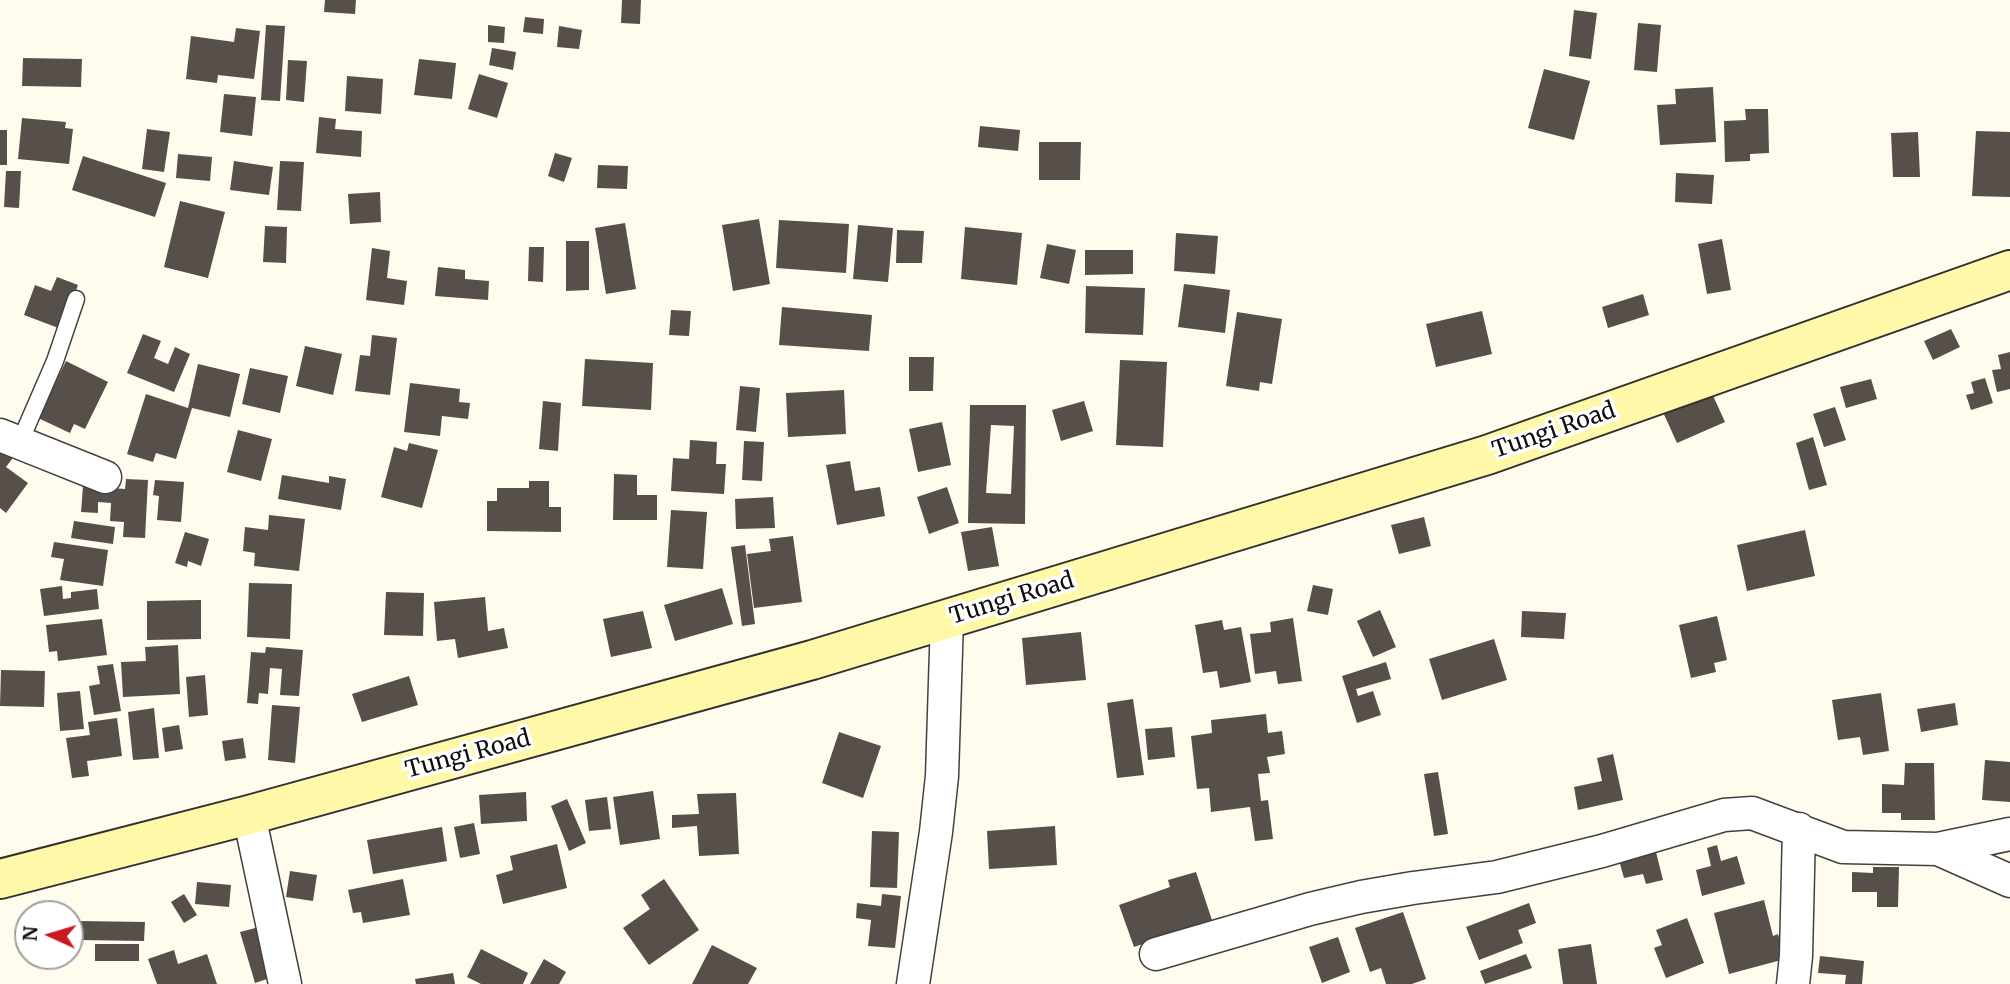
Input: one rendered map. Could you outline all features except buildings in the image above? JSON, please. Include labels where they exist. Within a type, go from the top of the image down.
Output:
[{"type":"main road","name":"Tungi Road","points":[[0,879],[249,816],[812,660],[1486,455],[2010,270]]},
{"type":"street","points":[[9,440],[105,477]]},
{"type":"street","points":[[913,984],[942,776],[947,619]]},
{"type":"street","points":[[1156,954],[1310,909],[1413,888],[1497,877],[1602,851],[1724,815],[1752,813],[1843,846],[1938,849],[2010,834]]},
{"type":"street","points":[[249,816],[285,984]]},
{"type":"street","points":[[1793,984],[1799,829]]},
{"type":"street","points":[[1938,849],[2010,881]]},
{"type":"lane","points":[[9,440],[55,361],[76,299]]}]
